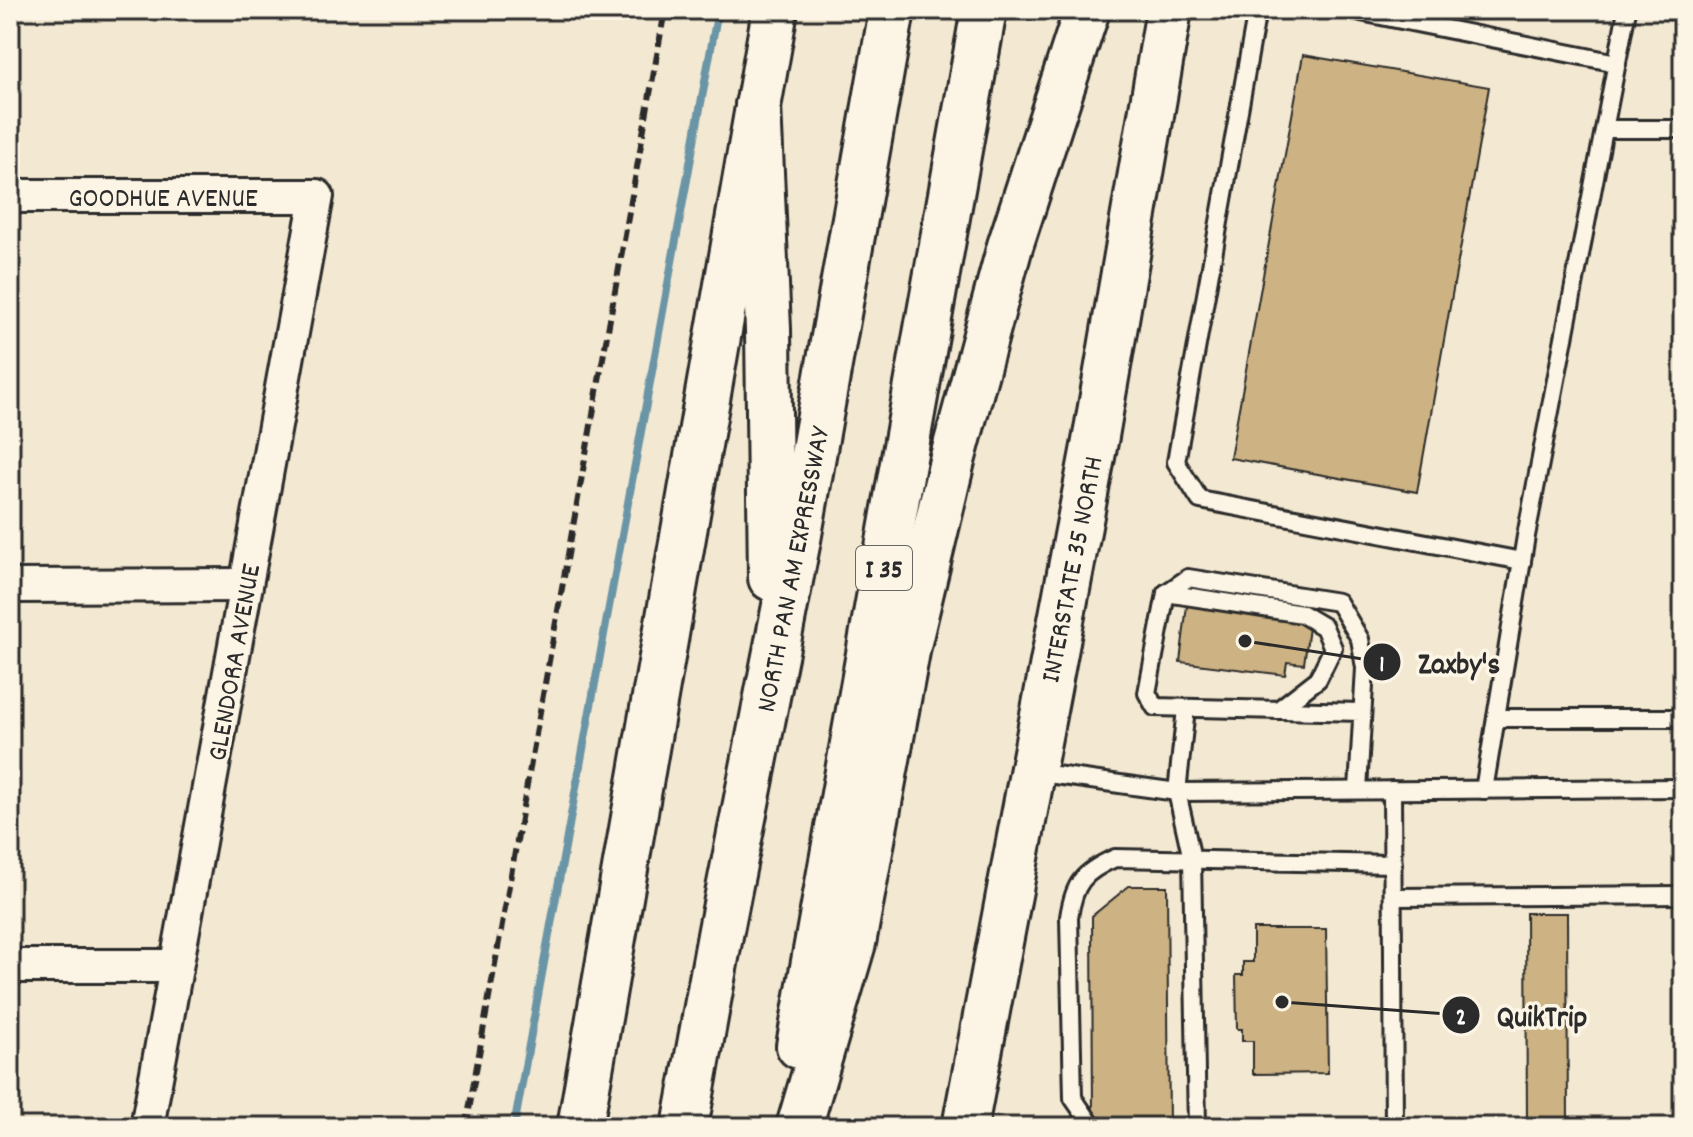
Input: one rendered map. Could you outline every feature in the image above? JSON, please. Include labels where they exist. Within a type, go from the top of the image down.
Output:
[{"type":"main road","points":[[580,1127],[775,10]]},
{"type":"main road","name":"NORTH PAN AM EXPRESSWAY","points":[[685,1127],[798,540],[892,10]]},
{"type":"main road","name":"I 35","points":[[787,1127],[806,999],[984,10]]},
{"type":"main road","points":[[799,1127],[853,943],[908,646],[952,461],[1010,246],[1087,10]]},
{"type":"main road","name":"INTERSTATE 35 NORTH","points":[[965,1125],[1096,436],[1169,10]]},
{"type":"main road","points":[[758,105],[768,329],[772,670]]},
{"type":"street","name":"GOODHUE AVENUE","points":[[10,196],[317,196]]},
{"type":"street","name":"GLENDORA AVENUE","points":[[147,1127],[317,196]]},
{"type":"street","points":[[10,586],[246,585]]},
{"type":"street","points":[[10,966],[176,966]]},
{"type":"lane","points":[[1257,10],[1176,462],[1200,500],[1522,561]]},
{"type":"lane","points":[[1351,10],[1617,63]]},
{"type":"lane","points":[[1484,790],[1522,561],[1627,10]]},
{"type":"lane","points":[[1670,10],[1683,13]]},
{"type":"lane","points":[[1605,129],[1683,129]]},
{"type":"lane","points":[[1358,790],[1365,668],[1360,639],[1338,602],[1188,578],[1166,593],[1147,693],[1155,707],[1361,712]]},
{"type":"lane","points":[[1166,593],[1302,614],[1324,627],[1333,648],[1318,679],[1278,710]]},
{"type":"lane","points":[[1186,709],[1177,792],[1192,859],[1197,1127]]},
{"type":"lane","points":[[1496,718],[1683,718]]},
{"type":"lane","points":[[1031,772],[1177,792],[1683,788]]},
{"type":"lane","points":[[1392,790],[1394,1127]]},
{"type":"lane","points":[[1093,1127],[1073,1098],[1069,917],[1073,892],[1092,868],[1115,858],[1393,864]]},
{"type":"lane","points":[[1393,897],[1683,895]]},
{"type":"building","points":[[1303,55],[1489,87],[1417,492],[1230,458]]},
{"type":"building","points":[[1187,605],[1310,620],[1304,664],[1287,662],[1285,675],[1180,662]]},
{"type":"building","points":[[1129,886],[1167,886],[1169,1127],[1107,1127],[1093,1114],[1092,916]]},
{"type":"building","points":[[1526,913],[1567,913],[1568,1124],[1527,1124]]},
{"type":"building","points":[[1253,929],[1326,929],[1328,1073],[1253,1074],[1253,1041],[1242,1041],[1242,1029],[1237,1029],[1236,975],[1243,975],[1243,962],[1253,962]]},
{"type":"waterway","points":[[514,1127],[718,10]]},
{"type":"railway","points":[[466,1127],[665,10]]},
{"type":"place","name":"Zaxby's","points":[[1245,641]]},
{"type":"place","name":"QuikTrip","points":[[1282,1002]]}]
